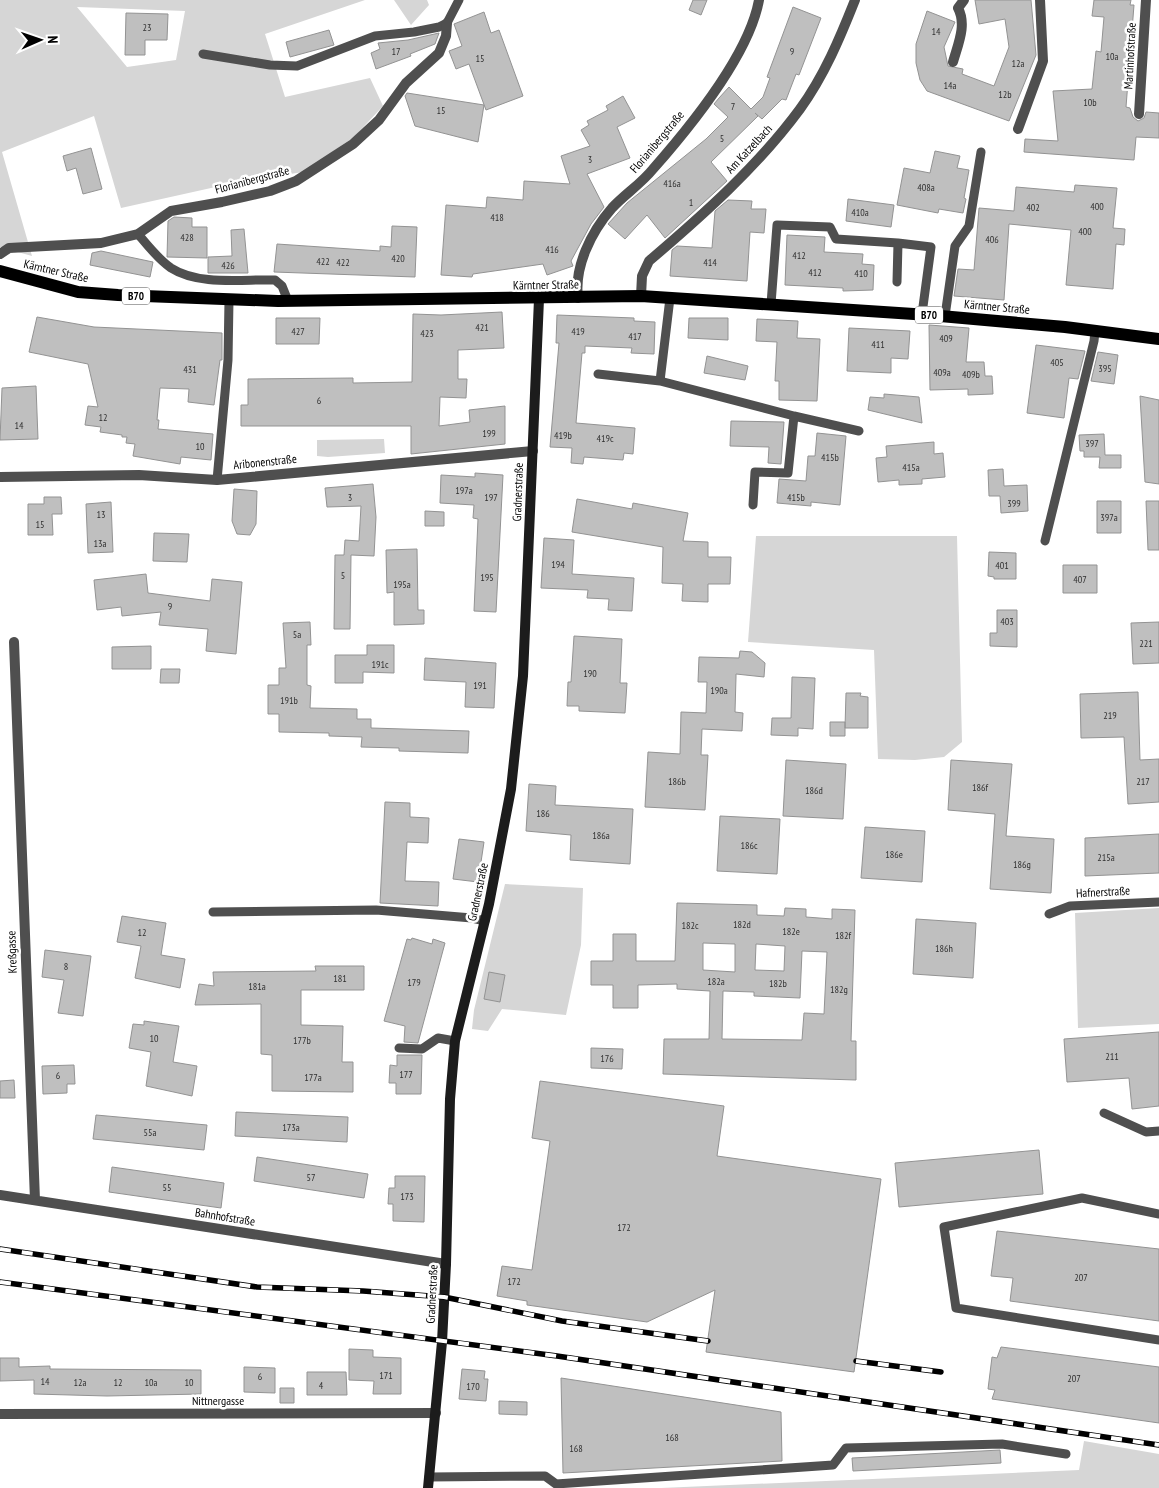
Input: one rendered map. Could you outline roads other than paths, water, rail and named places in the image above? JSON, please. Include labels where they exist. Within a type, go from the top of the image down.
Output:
[{"type":"main road","name":"Kärntner Straße","points":[[0,271],[78,292],[229,300],[288,301],[539,299],[641,296],[922,314],[1159,339]]},
{"type":"main road","name":"Gradnerstraße","points":[[428,1488],[436,1413],[446,1264],[447,1152],[455,1040],[485,921],[511,789],[523,676],[539,299]]},
{"type":"street","name":"Florianibergstraße","points":[[578,298],[577,278],[586,249],[594,235],[611,209],[652,171],[727,72],[748,33],[759,0]]},
{"type":"street","name":"Am Katzelbach","points":[[641,296],[642,276],[649,261],[729,189],[764,152],[801,108],[826,67],[855,0]]},
{"type":"street","points":[[953,62],[962,27],[958,8],[964,0]]},
{"type":"street","points":[[1018,129],[1043,61],[1040,0]]},
{"type":"street","name":"Martinhofstraße","points":[[1139,114],[1146,0]]},
{"type":"street","name":"Florianibergstraße","points":[[0,254],[9,248],[101,243],[138,234],[171,211],[270,191],[296,181],[319,168],[353,144],[379,120],[406,83],[439,53],[446,36],[446,23]]},
{"type":"street","name":"Aribonenstraße","points":[[0,477],[139,475],[217,480],[533,450]]},
{"type":"street","name":"Kreßgasse","points":[[14,642],[35,1200]]},
{"type":"street","name":"Bahnhofstraße","points":[[0,1194],[446,1264]]},
{"type":"street","name":"Nittnergasse","points":[[0,1414],[436,1413]]},
{"type":"lane","name":"Florianibergstraße","points":[[446,23],[459,0]]},
{"type":"lane","points":[[203,54],[270,65],[297,66],[375,36],[422,31],[446,23]]},
{"type":"lane","points":[[945,316],[955,246],[969,226],[981,152]]},
{"type":"lane","points":[[771,304],[777,225],[830,227],[836,239],[898,242],[931,247],[922,314]]},
{"type":"lane","points":[[138,234],[157,256],[172,268],[189,276],[210,279],[275,280],[282,286],[288,301]]},
{"type":"lane","points":[[897,282],[898,242]]},
{"type":"lane","points":[[660,381],[670,298]]},
{"type":"lane","points":[[217,480],[228,360],[229,300]]},
{"type":"lane","points":[[1045,541],[1094,341],[1094,331]]},
{"type":"lane","points":[[598,374],[660,381],[859,431]]},
{"type":"lane","points":[[753,505],[755,472],[788,473],[794,416]]},
{"type":"lane","name":"Hafnerstraße","points":[[1049,914],[1070,906],[1159,902]]},
{"type":"lane","points":[[213,912],[376,910],[472,918],[485,921]]},
{"type":"lane","points":[[399,1048],[422,1049],[438,1038],[455,1040]]},
{"type":"lane","points":[[1104,1113],[1146,1132],[1159,1131]]},
{"type":"lane","points":[[1159,1214],[1082,1198],[944,1227],[956,1308],[1159,1340]]},
{"type":"lane","points":[[429,1477],[545,1476],[556,1484],[833,1465],[846,1448],[1002,1444],[1066,1454]]},
{"type":"railway","points":[[0,1249],[257,1287],[363,1291],[444,1297],[562,1321],[708,1341]]},
{"type":"railway","points":[[0,1282],[557,1356],[1159,1445]]},
{"type":"railway","points":[[856,1361],[941,1372]]}]
